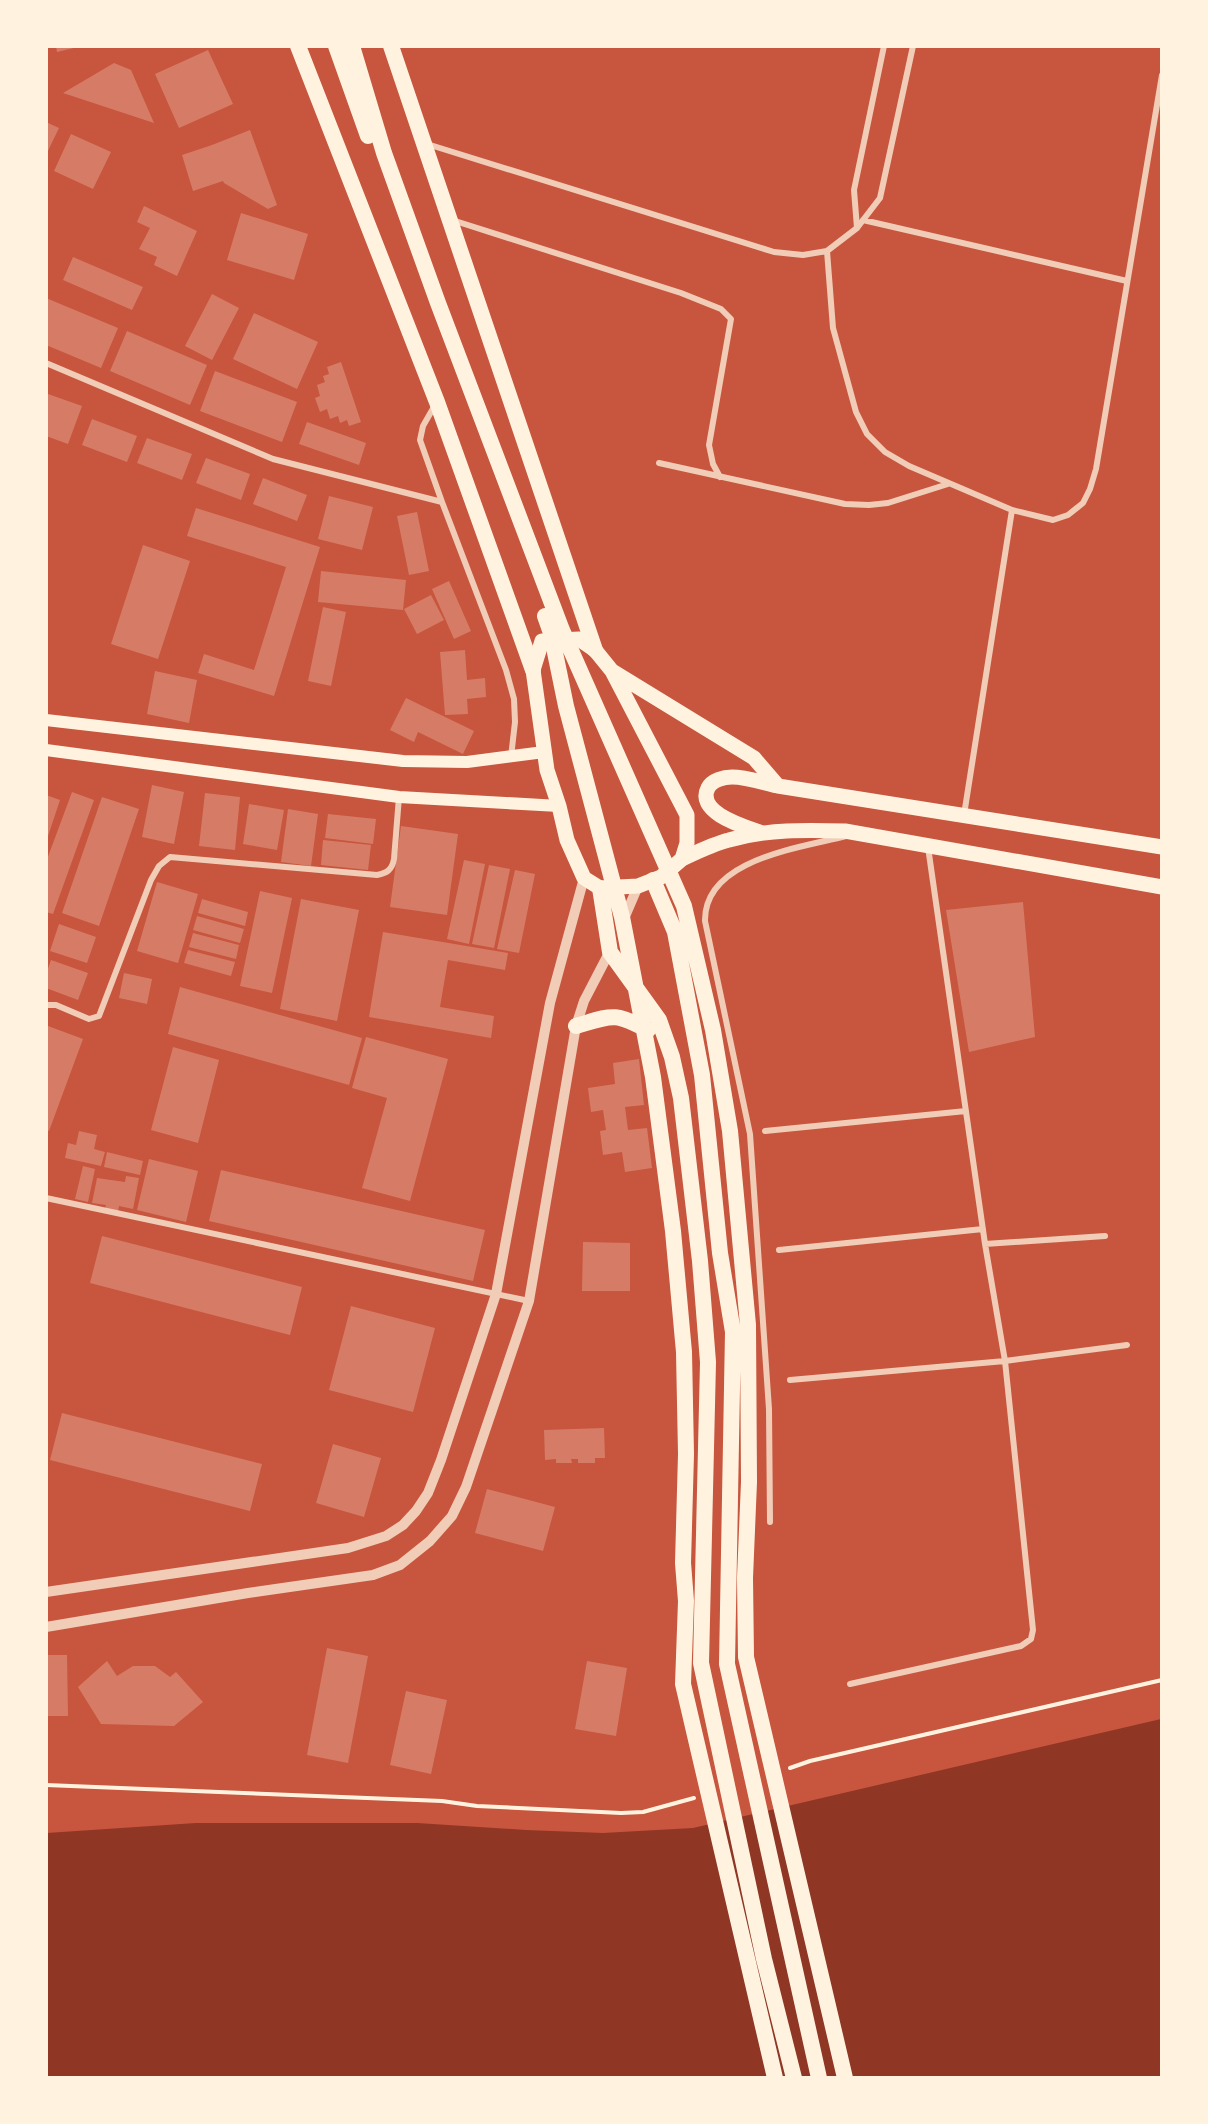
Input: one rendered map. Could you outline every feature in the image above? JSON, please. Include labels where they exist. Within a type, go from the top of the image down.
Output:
[{"type":"highway","points":[[298,46],[437,402],[533,670]]},
{"type":"highway","points":[[336,46],[551,633],[566,706],[622,917],[652,1077],[673,1231],[684,1352],[686,1454],[683,1563],[686,1601],[684,1697],[775,2078]]},
{"type":"highway","points":[[352,46],[384,153],[562,630],[684,906],[713,1030],[730,1131],[748,1325],[749,1492],[745,1578],[746,1657],[845,2078]]},
{"type":"highway","points":[[391,46],[595,650]]},
{"type":"highway","points":[[645,883],[675,932],[702,1075],[720,1253],[733,1332],[726,1664],[819,2078]]},
{"type":"highway","points":[[600,888],[610,952],[659,1020],[672,1057],[681,1098],[700,1261],[708,1362],[701,1663],[764,1959],[794,2078]]},
{"type":"highway","points":[[576,1026],[612,1016],[628,1020],[660,1037],[672,1057]]},
{"type":"main road","points":[[682,859],[687,843],[687,814],[612,671],[595,650],[579,639],[542,641],[533,670],[547,770],[560,806],[567,840],[584,878],[600,888],[645,883],[661,877],[682,859],[728,840],[762,833],[801,829],[858,833],[1161,887]]},
{"type":"main road","points":[[612,671],[754,758],[778,786]]},
{"type":"main road","points":[[46,720],[402,761],[467,762],[544,752]]},
{"type":"main road","points":[[46,750],[399,796],[560,806]]},
{"type":"main road","points":[[762,833],[730,821],[708,805],[705,797],[709,786],[717,780],[731,777],[1161,847]]},
{"type":"street","points":[[857,228],[854,190],[884,46]]},
{"type":"street","points":[[422,142],[774,252],[803,255],[827,251],[857,228],[880,198],[913,46]]},
{"type":"street","points":[[827,251],[833,328],[856,412],[867,434],[885,452],[909,466],[1012,510],[1053,520],[1068,515],[1083,503],[1096,469],[1161,75]]},
{"type":"street","points":[[449,219],[681,293],[721,309],[731,319],[709,445],[713,464],[720,477]]},
{"type":"street","points":[[863,220],[1127,281]]},
{"type":"street","points":[[46,363],[273,459],[442,502]]},
{"type":"street","points":[[437,402],[423,426],[420,440],[506,670],[514,699],[515,722],[511,757]]},
{"type":"street","points":[[659,464],[845,504],[888,503],[949,484]]},
{"type":"street","points":[[963,815],[1012,510]]},
{"type":"street","points":[[46,1005],[56,1005],[89,1019],[99,1016],[151,880],[159,866],[170,857],[377,875],[386,873],[392,867],[394,859],[399,796]]},
{"type":"street","points":[[770,1522],[769,1409],[750,1134],[705,921],[705,908],[711,892],[731,873],[756,860],[858,833]]},
{"type":"street","points":[[850,1684],[1021,1646],[1031,1640],[1033,1630],[1005,1361],[985,1244],[927,846]]},
{"type":"street","points":[[46,1592],[348,1548],[386,1536],[403,1525],[416,1511],[428,1493],[496,1294],[550,1003],[584,878]]},
{"type":"street","points":[[46,1628],[237,1595],[373,1575],[400,1565],[430,1541],[452,1516],[466,1487],[529,1301],[576,1026],[584,1001],[645,883]]},
{"type":"street","points":[[765,1131],[966,1111]]},
{"type":"street","points":[[46,1198],[529,1301]]},
{"type":"street","points":[[779,1250],[983,1229]]},
{"type":"street","points":[[985,1244],[1105,1236]]},
{"type":"street","points":[[790,1380],[1005,1361],[1127,1345]]},
{"type":"path","points":[[785,1769],[1161,1680]]},
{"type":"path","points":[[46,1785],[430,1801],[477,1806],[621,1813],[643,1812],[705,1794]]},
{"type":"shaded area","points":[[1161,1719],[1161,2077],[47,2078],[47,1833],[196,1823],[417,1823],[603,1833],[693,1828]]},
{"type":"building","points":[[56,46],[78,46],[78,47],[57,52]]},
{"type":"building","points":[[208,50],[233,104],[179,128],[155,74]]},
{"type":"building","points":[[114,63],[131,70],[154,123],[63,93]]},
{"type":"building","points":[[46,122],[59,128],[46,155]]},
{"type":"building","points":[[250,130],[277,205],[268,209],[223,181],[193,191],[182,155]]},
{"type":"building","points":[[71,134],[111,152],[93,189],[54,171]]},
{"type":"building","points":[[144,206],[197,231],[177,276],[154,265],[157,257],[139,249],[150,228],[137,222]]},
{"type":"building","points":[[241,213],[308,234],[294,280],[227,260]]},
{"type":"building","points":[[73,257],[143,287],[132,310],[63,280]]},
{"type":"building","points":[[212,294],[239,308],[212,360],[185,346]]},
{"type":"building","points":[[46,298],[118,328],[101,368],[46,345]]},
{"type":"building","points":[[254,313],[318,342],[297,389],[233,359]]},
{"type":"building","points":[[127,331],[207,365],[190,405],[110,371]]},
{"type":"building","points":[[341,362],[361,422],[349,426],[347,420],[340,423],[338,416],[330,419],[327,409],[320,412],[315,398],[320,396],[317,385],[325,382],[323,376],[329,374],[327,367]]},
{"type":"building","points":[[215,371],[297,402],[282,442],[200,411]]},
{"type":"building","points":[[48,394],[82,406],[68,444],[46,436]]},
{"type":"building","points":[[92,419],[137,436],[127,462],[82,445]]},
{"type":"building","points":[[307,422],[366,443],[359,465],[299,444]]},
{"type":"building","points":[[147,438],[192,454],[182,480],[137,463]]},
{"type":"building","points":[[206,458],[250,474],[241,500],[196,483]]},
{"type":"building","points":[[263,478],[307,495],[297,521],[253,504]]},
{"type":"building","points":[[329,496],[373,507],[362,550],[318,539]]},
{"type":"building","points":[[196,508],[320,547],[274,696],[198,673],[204,654],[254,670],[286,567],[187,536]]},
{"type":"building","points":[[417,512],[429,571],[409,575],[397,516]]},
{"type":"building","points":[[143,545],[190,561],[158,659],[111,644]]},
{"type":"building","points":[[321,571],[406,580],[403,610],[318,602]]},
{"type":"building","points":[[449,581],[471,631],[454,639],[432,589]]},
{"type":"building","points":[[431,595],[444,620],[417,634],[404,609]]},
{"type":"building","points":[[323,607],[346,612],[331,686],[308,681]]},
{"type":"building","points":[[465,650],[467,680],[485,678],[486,697],[467,699],[468,714],[445,715],[440,652]]},
{"type":"building","points":[[155,671],[197,680],[189,723],[147,714]]},
{"type":"building","points":[[406,698],[474,731],[463,754],[418,732],[414,742],[390,730]]},
{"type":"building","points":[[152,785],[184,792],[174,844],[142,837]]},
{"type":"building","points":[[72,792],[94,800],[53,914],[46,912],[46,862]]},
{"type":"building","points":[[205,793],[240,797],[235,850],[199,846]]},
{"type":"building","points":[[46,795],[60,800],[47,839],[46,839]]},
{"type":"building","points":[[102,797],[139,809],[99,926],[62,913]]},
{"type":"building","points":[[249,804],[284,810],[277,850],[243,844]]},
{"type":"building","points":[[288,809],[318,814],[311,866],[281,862]]},
{"type":"building","points":[[328,814],[376,819],[373,844],[325,838]]},
{"type":"building","points":[[401,826],[458,834],[447,915],[390,907]]},
{"type":"building","points":[[323,840],[371,845],[368,870],[321,865]]},
{"type":"building","points":[[464,860],[485,864],[469,944],[447,939]]},
{"type":"building","points":[[489,865],[510,869],[494,948],[472,944]]},
{"type":"building","points":[[515,870],[535,874],[519,953],[497,949]]},
{"type":"building","points":[[157,882],[198,894],[178,963],[137,951]]},
{"type":"building","points":[[260,891],[292,898],[272,993],[240,986]]},
{"type":"building","points":[[202,899],[248,912],[245,926],[198,913]]},
{"type":"building","points":[[301,899],[359,910],[337,1021],[280,1009]]},
{"type":"building","points":[[1023,902],[1035,1037],[969,1052],[946,910]]},
{"type":"building","points":[[197,916],[244,929],[240,943],[193,930]]},
{"type":"building","points":[[59,924],[96,937],[87,963],[50,951]]},
{"type":"building","points":[[383,932],[508,953],[505,970],[448,960],[440,1007],[494,1016],[491,1038],[369,1017]]},
{"type":"building","points":[[193,933],[239,945],[236,959],[189,947]]},
{"type":"building","points":[[188,950],[235,962],[231,976],[184,963]]},
{"type":"building","points":[[51,960],[88,973],[78,1000],[46,988],[46,974]]},
{"type":"building","points":[[124,973],[152,979],[147,1004],[119,998]]},
{"type":"building","points":[[180,987],[362,1038],[349,1085],[168,1034]]},
{"type":"building","points":[[48,1026],[83,1039],[49,1131],[46,1130],[46,1030]]},
{"type":"building","points":[[366,1037],[448,1059],[410,1201],[362,1188],[387,1098],[352,1088]]},
{"type":"building","points":[[173,1047],[219,1060],[198,1143],[151,1130]]},
{"type":"building","points":[[639,1059],[644,1105],[625,1107],[628,1130],[647,1128],[652,1168],[625,1172],[622,1152],[603,1155],[600,1131],[606,1130],[603,1110],[591,1112],[588,1088],[615,1084],[613,1063]]},
{"type":"building","points":[[79,1131],[97,1135],[94,1149],[105,1152],[101,1166],[65,1158],[68,1143],[76,1145]]},
{"type":"building","points":[[107,1152],[143,1161],[140,1175],[104,1167]]},
{"type":"building","points":[[149,1159],[198,1171],[186,1222],[137,1210]]},
{"type":"building","points":[[83,1166],[95,1169],[88,1202],[75,1199]]},
{"type":"building","points":[[221,1170],[485,1230],[473,1281],[209,1221]]},
{"type":"building","points":[[126,1176],[139,1178],[133,1209],[119,1206],[118,1212],[105,1209],[106,1205],[92,1203],[97,1178],[125,1182]]},
{"type":"building","points":[[102,1236],[302,1287],[290,1335],[90,1283]]},
{"type":"building","points":[[583,1242],[630,1243],[630,1291],[582,1291]]},
{"type":"building","points":[[351,1306],[435,1328],[413,1412],[329,1390]]},
{"type":"building","points":[[62,1413],[262,1464],[250,1511],[50,1460]]},
{"type":"building","points":[[604,1428],[605,1458],[595,1458],[595,1463],[578,1463],[578,1459],[571,1459],[572,1463],[556,1463],[556,1459],[545,1460],[544,1430]]},
{"type":"building","points":[[333,1444],[381,1458],[364,1517],[316,1503]]},
{"type":"building","points":[[487,1489],[555,1507],[543,1551],[475,1533]]},
{"type":"building","points":[[327,1648],[368,1656],[348,1763],[307,1755]]},
{"type":"building","points":[[46,1655],[67,1655],[68,1716],[46,1716]]},
{"type":"building","points":[[107,1661],[117,1676],[133,1666],[155,1666],[170,1677],[176,1672],[203,1702],[174,1726],[101,1724],[78,1687]]},
{"type":"building","points":[[587,1661],[627,1668],[616,1736],[575,1729]]},
{"type":"building","points":[[406,1691],[447,1700],[431,1774],[390,1765]]}]
